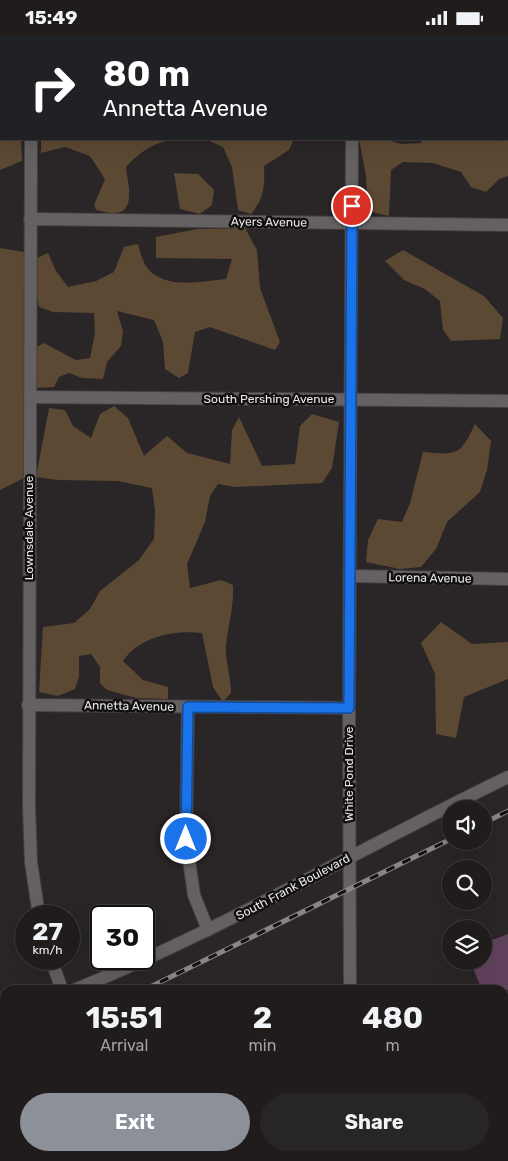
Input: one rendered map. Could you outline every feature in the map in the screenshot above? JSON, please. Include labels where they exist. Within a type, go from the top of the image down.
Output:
[{"type":"street","name":"Lownsdale Avenue","points":[[31,140],[28,705],[31,862],[37,905]]},
{"type":"street","name":"White Pond Drive","points":[[350,985],[349,708],[352,140]]},
{"type":"street","name":"Ayers Avenue","points":[[30,219],[508,225]]},
{"type":"street","name":"South Pershing Avenue","points":[[30,397],[508,401]]},
{"type":"street","name":"Lorena Avenue","points":[[351,576],[508,579]]},
{"type":"street","name":"Annetta Avenue","points":[[28,705],[349,708]]},
{"type":"street","points":[[188,707],[186,839],[194,895],[208,930]]},
{"type":"street","name":"South Frank Boulevard","points":[[85,985],[208,930],[508,777]]},
{"type":"street","points":[[55,970],[60,985]]},
{"type":"shaded area","points":[[0,140],[21,140],[22,161],[0,170]]},
{"type":"shaded area","points":[[41,140],[170,140],[149,148],[126,167],[129,201],[127,207],[116,213],[96,210],[94,205],[105,179],[90,156],[65,147],[41,153]]},
{"type":"shaded area","points":[[207,140],[294,140],[289,150],[264,166],[263,192],[259,203],[251,214],[238,210],[232,167],[223,147]]},
{"type":"shaded area","points":[[359,140],[388,140],[401,144],[421,143],[422,140],[508,140],[508,176],[499,179],[486,192],[471,187],[461,172],[433,163],[403,162],[391,170],[389,216],[368,211],[366,176]]},
{"type":"shaded area","points":[[174,173],[198,174],[214,190],[212,205],[200,214],[180,209]]},
{"type":"shaded area","points":[[245,228],[257,250],[260,288],[280,342],[275,350],[210,327],[195,332],[188,373],[179,378],[165,369],[163,342],[154,320],[117,311],[123,331],[121,346],[107,362],[103,379],[82,378],[69,373],[59,377],[54,387],[35,388],[35,348],[44,343],[76,360],[90,358],[95,333],[94,313],[53,312],[39,307],[34,276],[35,259],[48,253],[56,271],[68,287],[96,281],[114,272],[124,247],[138,244],[146,266],[153,274],[162,279],[183,283],[226,279],[232,259],[156,258],[156,237],[197,229]]},
{"type":"shaded area","points":[[0,248],[24,252],[24,478],[0,490]]},
{"type":"shaded area","points":[[403,250],[484,296],[503,318],[500,339],[451,341],[443,330],[440,301],[425,289],[404,280],[385,261]]},
{"type":"shaded area","points":[[114,406],[128,418],[144,456],[167,436],[187,453],[230,464],[232,430],[239,417],[262,466],[295,464],[300,426],[312,414],[339,422],[332,468],[322,483],[235,487],[218,484],[210,496],[205,522],[187,564],[190,588],[221,580],[233,585],[233,601],[226,646],[231,693],[223,702],[213,687],[202,633],[192,632],[170,634],[148,640],[130,652],[123,661],[143,680],[168,687],[168,699],[136,698],[107,690],[100,683],[100,667],[91,654],[79,656],[79,676],[75,689],[58,696],[39,692],[43,627],[74,623],[90,609],[100,591],[139,560],[154,539],[155,510],[152,488],[118,481],[58,480],[36,477],[49,408],[65,410],[73,426],[91,438],[100,414]]},
{"type":"shaded area","points":[[475,424],[491,441],[487,470],[480,492],[447,522],[436,549],[421,567],[400,569],[366,562],[368,540],[378,519],[402,522],[410,503],[423,452],[450,453],[456,451],[461,448]]},
{"type":"shaded area","points":[[441,622],[472,644],[508,642],[508,679],[464,697],[456,738],[436,734],[435,674],[421,643]]},
{"type":"building","points":[[508,934],[508,985],[480,985],[474,970],[492,970],[492,940]]},
{"type":"railway","points":[[492,819],[508,811]]},
{"type":"railway","points":[[154,985],[442,843]]},
{"type":"route","points":[[186,839],[186,735],[188,707],[349,708],[352,206]]}]
